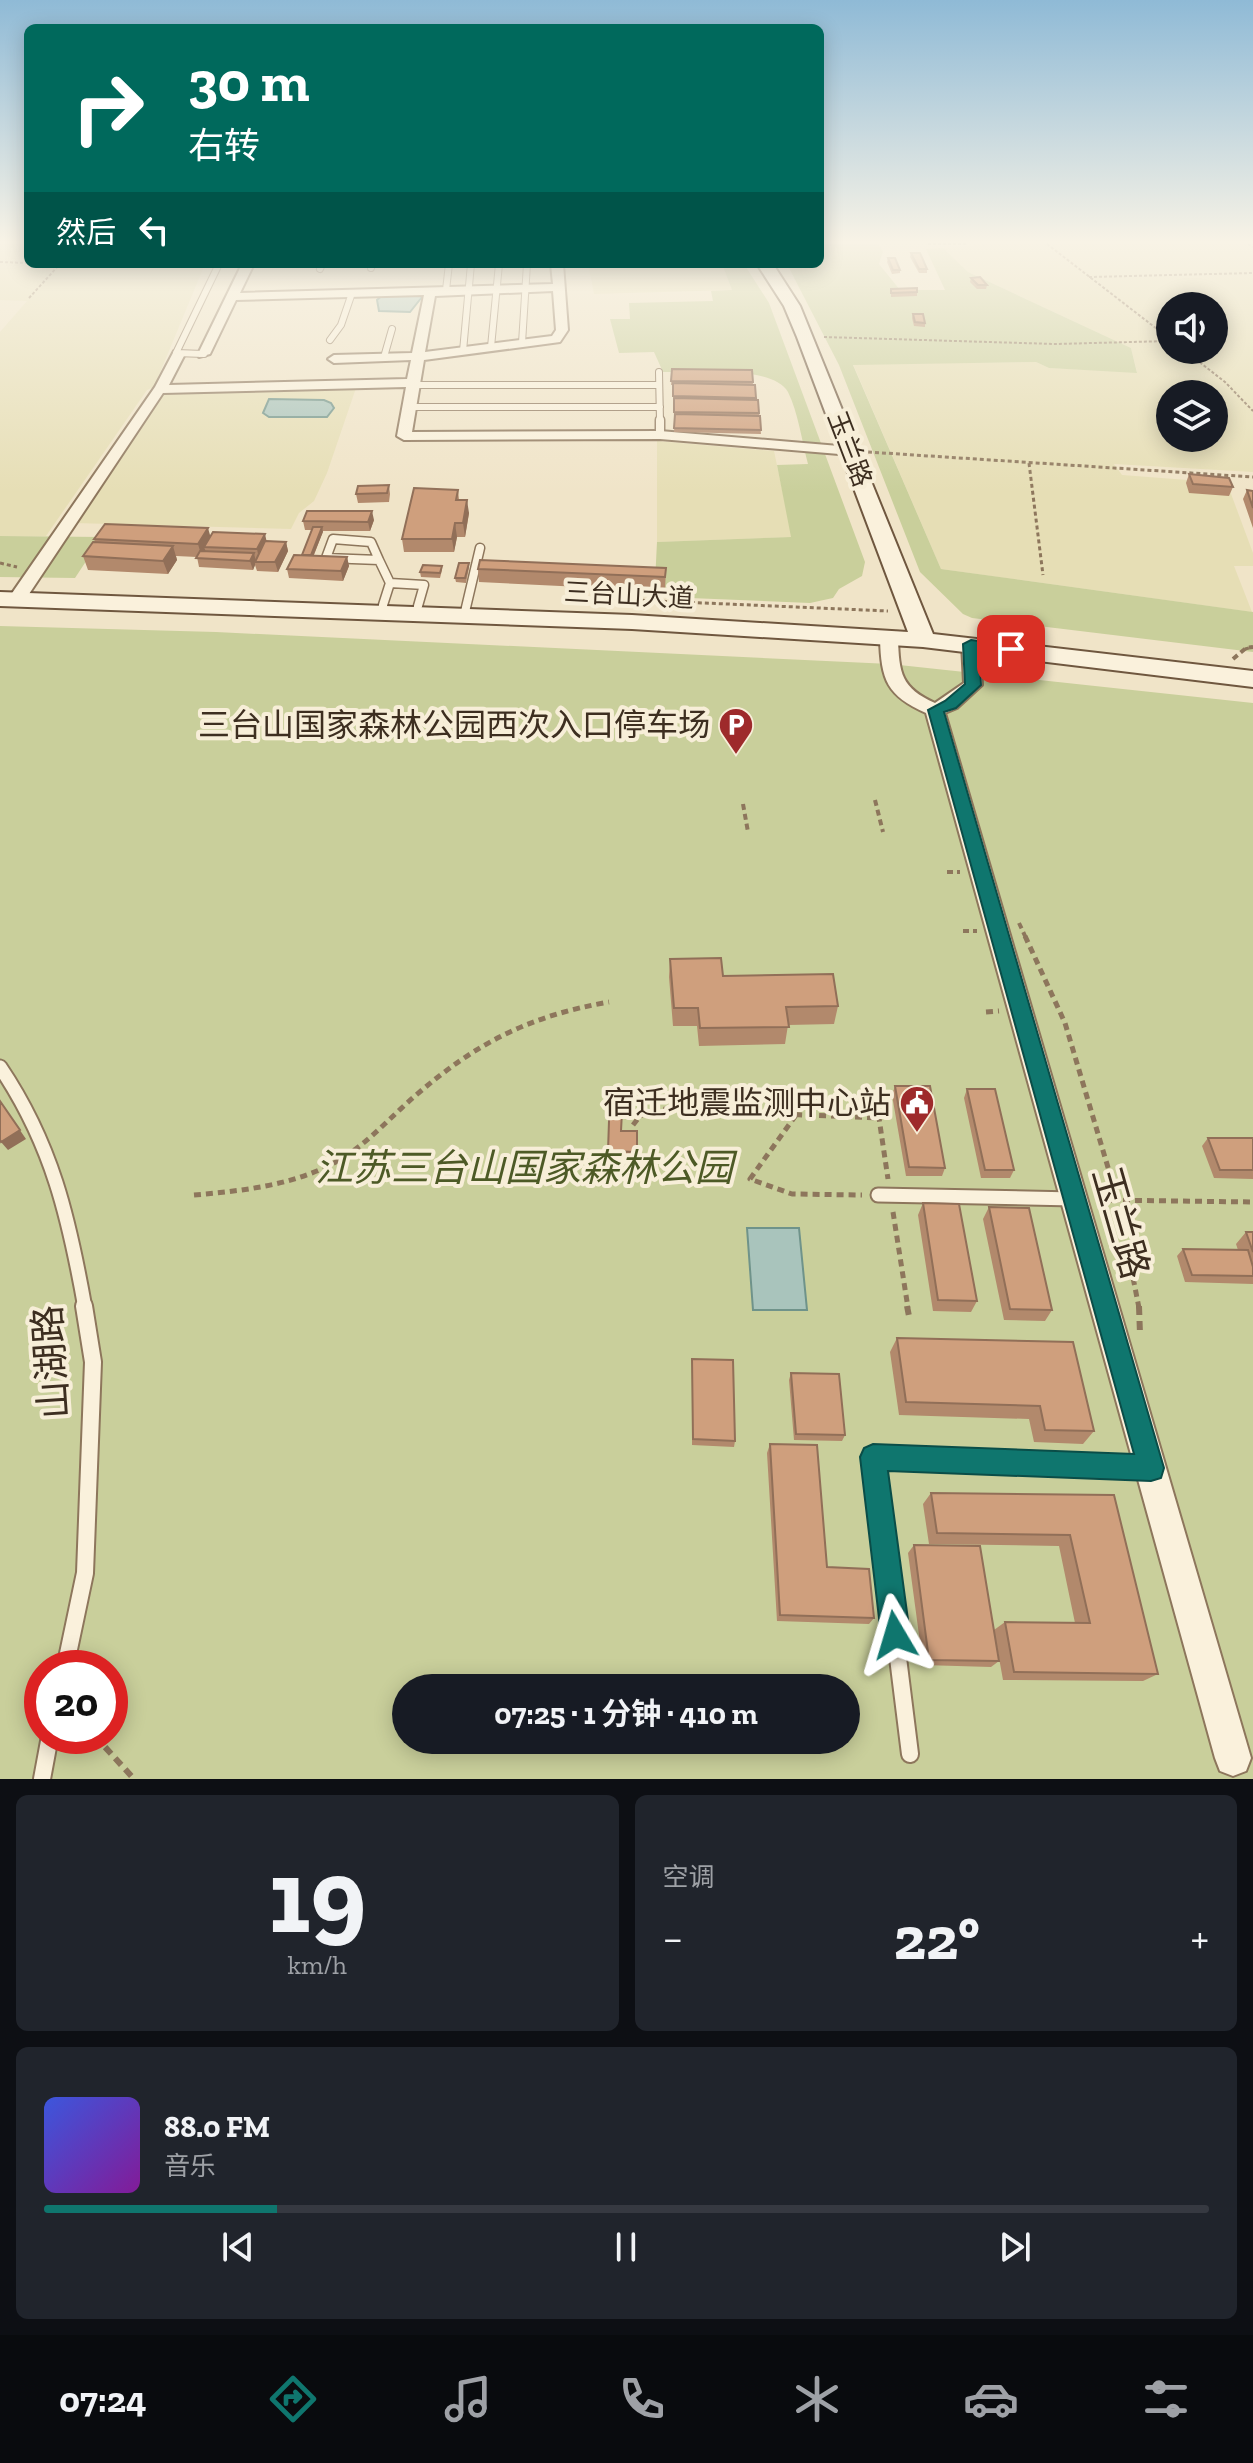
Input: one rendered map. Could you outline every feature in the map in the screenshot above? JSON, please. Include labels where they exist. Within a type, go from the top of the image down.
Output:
[{"type":"main road","name":"玉兰路","points":[[793,327],[847,451]]},
{"type":"main road","name":"玉兰路","points":[[801,327],[847,451],[906,634]]},
{"type":"main road","name":"三台山大道","points":[[10,595],[386,594],[418,606],[465,612]]},
{"type":"main road","name":"三台山大道","points":[[10,595],[465,612],[906,634],[1253,666]]},
{"type":"main road","name":"三台山大道","points":[[906,634],[1253,679]]},
{"type":"street","points":[[204,354],[217,327]]},
{"type":"street","points":[[423,327],[404,436],[660,435],[847,451]]},
{"type":"street","points":[[334,359],[417,356],[522,343],[560,335],[562,327]]},
{"type":"street","points":[[10,595],[160,389],[179,354]]},
{"type":"street","points":[[160,389],[412,384]]},
{"type":"street","name":"玉兰路","points":[[906,634],[890,674],[898,689],[910,700],[935,710],[1236,1768]]},
{"type":"street","points":[[935,710],[950,704],[973,685],[971,644]]},
{"type":"lane","points":[[189,327],[176,353],[204,354]]},
{"type":"lane","points":[[330,340],[340,327]]},
{"type":"lane","points":[[463,351],[465,327]]},
{"type":"lane","points":[[491,347],[493,327]]},
{"type":"lane","points":[[522,343],[523,327]]},
{"type":"lane","points":[[384,357],[392,329]]},
{"type":"lane","points":[[659,372],[660,435]]},
{"type":"lane","points":[[412,384],[659,385]]},
{"type":"lane","points":[[408,407],[660,407]]},
{"type":"lane","points":[[380,560],[326,558],[333,539],[371,542],[380,560],[386,594]]},
{"type":"lane","points":[[465,612],[480,548]]},
{"type":"lane","name":"山湖路","points":[[0,1067],[17,1087],[63,1189],[91,1350],[85,1573],[69,1650]]},
{"type":"lane","points":[[878,1195],[1075,1199]]},
{"type":"lane","points":[[910,1754],[873,1457],[1151,1468]]},
{"type":"lane","points":[[42,1779],[47,1754]]},
{"type":"path","points":[[806,337],[1055,344],[1156,340]]},
{"type":"path","points":[[1201,364],[1250,404],[1253,411]]},
{"type":"path","points":[[847,451],[1253,477]]},
{"type":"path","points":[[1029,463],[1043,575]]},
{"type":"path","points":[[1228,663],[1246,648],[1253,647]]},
{"type":"path","points":[[875,800],[883,832]]},
{"type":"path","points":[[743,804],[748,832]]},
{"type":"path","points":[[1013,909],[1065,1023],[1118,1201],[1139,1305],[1140,1336]]},
{"type":"path","points":[[194,1195],[297,1178],[331,1165],[368,1142],[414,1097],[477,1046],[562,1009],[609,1002]]},
{"type":"path","points":[[633,1125],[640,1116],[657,1109],[879,1118]]},
{"type":"path","points":[[796,1115],[750,1179],[792,1194],[878,1195]]},
{"type":"path","points":[[1075,1199],[1253,1202]]},
{"type":"path","points":[[111,1754],[134,1779]]},
{"type":"shaded area","points":[[4,327],[179,327],[154,387],[147,390],[46,536],[0,536],[0,332]]},
{"type":"shaded area","points":[[1086,327],[1156,327],[1156,364],[1228,364],[1228,327],[1253,327],[1253,472],[1114,464],[1122,475],[1227,483],[1253,553],[1253,566],[1234,566],[1252,612],[941,569],[853,364],[1036,362],[1049,368],[1137,372],[1131,348]]},
{"type":"shaded area","points":[[356,388],[327,473],[314,501],[299,513],[291,529],[74,523],[161,392]]},
{"type":"shaded area","points":[[657,441],[774,451],[792,537],[657,542]]},
{"type":"green space","points":[[612,327],[778,327],[865,562],[862,576],[839,589],[833,598],[810,603],[665,597],[665,591],[655,582],[657,542],[791,537],[777,465],[808,464],[791,400],[780,383],[766,377],[731,372],[663,372],[654,352],[619,353]]},
{"type":"green space","points":[[819,327],[1086,327],[1131,348],[1137,373],[1049,368],[1036,362],[853,365],[941,569],[1253,612],[1253,652],[972,618],[963,614],[920,572],[839,365]]},
{"type":"green space","points":[[0,536],[102,537],[75,578],[0,577]]},
{"type":"green space","name":"江苏三台山国家森林公园","points":[[0,626],[216,632],[890,664],[1253,703],[1253,1779],[0,1779]]},
{"type":"water","points":[[269,399],[324,400],[334,408],[327,417],[269,417],[263,413]]},
{"type":"water","points":[[747,1228],[799,1228],[807,1310],[753,1310]]},
{"type":"building","points":[[672,369],[752,370],[753,382],[671,381]]},
{"type":"building","points":[[673,383],[755,385],[756,398],[673,396]]},
{"type":"building","points":[[674,398],[758,400],[759,413],[674,412]]},
{"type":"building","points":[[675,414],[760,416],[761,430],[674,428]]},
{"type":"building","points":[[1189,474],[1229,478],[1233,487],[1193,484]]},
{"type":"building","points":[[389,485],[387,493],[356,494],[358,486]]},
{"type":"building","points":[[414,488],[458,490],[456,500],[467,500],[463,523],[455,523],[452,539],[402,539]]},
{"type":"building","points":[[1247,490],[1253,491],[1253,508]]},
{"type":"building","points":[[307,511],[372,511],[368,522],[303,521]]},
{"type":"building","points":[[105,524],[208,528],[198,544],[94,539]]},
{"type":"building","points":[[313,527],[322,527],[311,555],[302,555]]},
{"type":"building","points":[[213,532],[265,534],[257,549],[204,547]]},
{"type":"building","points":[[265,541],[286,542],[275,562],[255,562]]},
{"type":"building","points":[[93,542],[173,546],[163,561],[83,556]]},
{"type":"building","points":[[200,551],[254,553],[250,561],[196,558]]},
{"type":"building","points":[[294,555],[347,557],[341,571],[287,569]]},
{"type":"building","points":[[480,560],[666,568],[665,577],[478,569]]},
{"type":"building","points":[[459,563],[469,563],[465,578],[455,578]]},
{"type":"building","points":[[423,565],[442,566],[440,573],[420,572]]},
{"type":"building","points":[[721,958],[723,976],[833,974],[838,1006],[786,1007],[789,1027],[700,1028],[698,1008],[674,1008],[670,959]]},
{"type":"building","points":[[895,1086],[930,1086],[945,1168],[909,1167]]},
{"type":"building","points":[[967,1089],[995,1089],[1014,1170],[985,1170]]},
{"type":"building","points":[[610,1092],[623,1092],[621,1131],[637,1131],[637,1152],[608,1151]]},
{"type":"building","points":[[0,1101],[20,1130],[1,1142],[0,1140]]},
{"type":"building","points":[[1208,1138],[1253,1138],[1253,1170],[1220,1170]]},
{"type":"building","points":[[923,1203],[959,1204],[977,1301],[938,1300]]},
{"type":"building","points":[[989,1207],[1029,1208],[1052,1310],[1010,1309]]},
{"type":"building","points":[[1246,1232],[1253,1232],[1253,1252]]},
{"type":"building","points":[[1183,1249],[1248,1250],[1253,1276],[1192,1275]]},
{"type":"building","points":[[897,1338],[1073,1342],[1094,1431],[1045,1430],[1040,1406],[906,1402]]},
{"type":"building","points":[[692,1359],[733,1360],[735,1441],[693,1439]]},
{"type":"building","points":[[791,1373],[839,1374],[845,1435],[796,1434]]},
{"type":"building","points":[[770,1444],[817,1445],[827,1567],[869,1569],[874,1618],[780,1615]]},
{"type":"building","points":[[931,1493],[1114,1495],[1158,1674],[1014,1672],[1005,1622],[1090,1623],[1070,1535],[937,1533]]},
{"type":"building","points":[[914,1545],[980,1546],[999,1661],[929,1660]]},
{"type":"place","name":"三台山国家森林公园西次入口停车场","points":[[736,756]]},
{"type":"place","name":"宿迁地震监测中心站","points":[[917,1134]]},
{"type":"route","points":[[895,1635],[873,1457],[1151,1468],[935,710],[950,704],[973,685],[971,644],[1011,649]]}]
